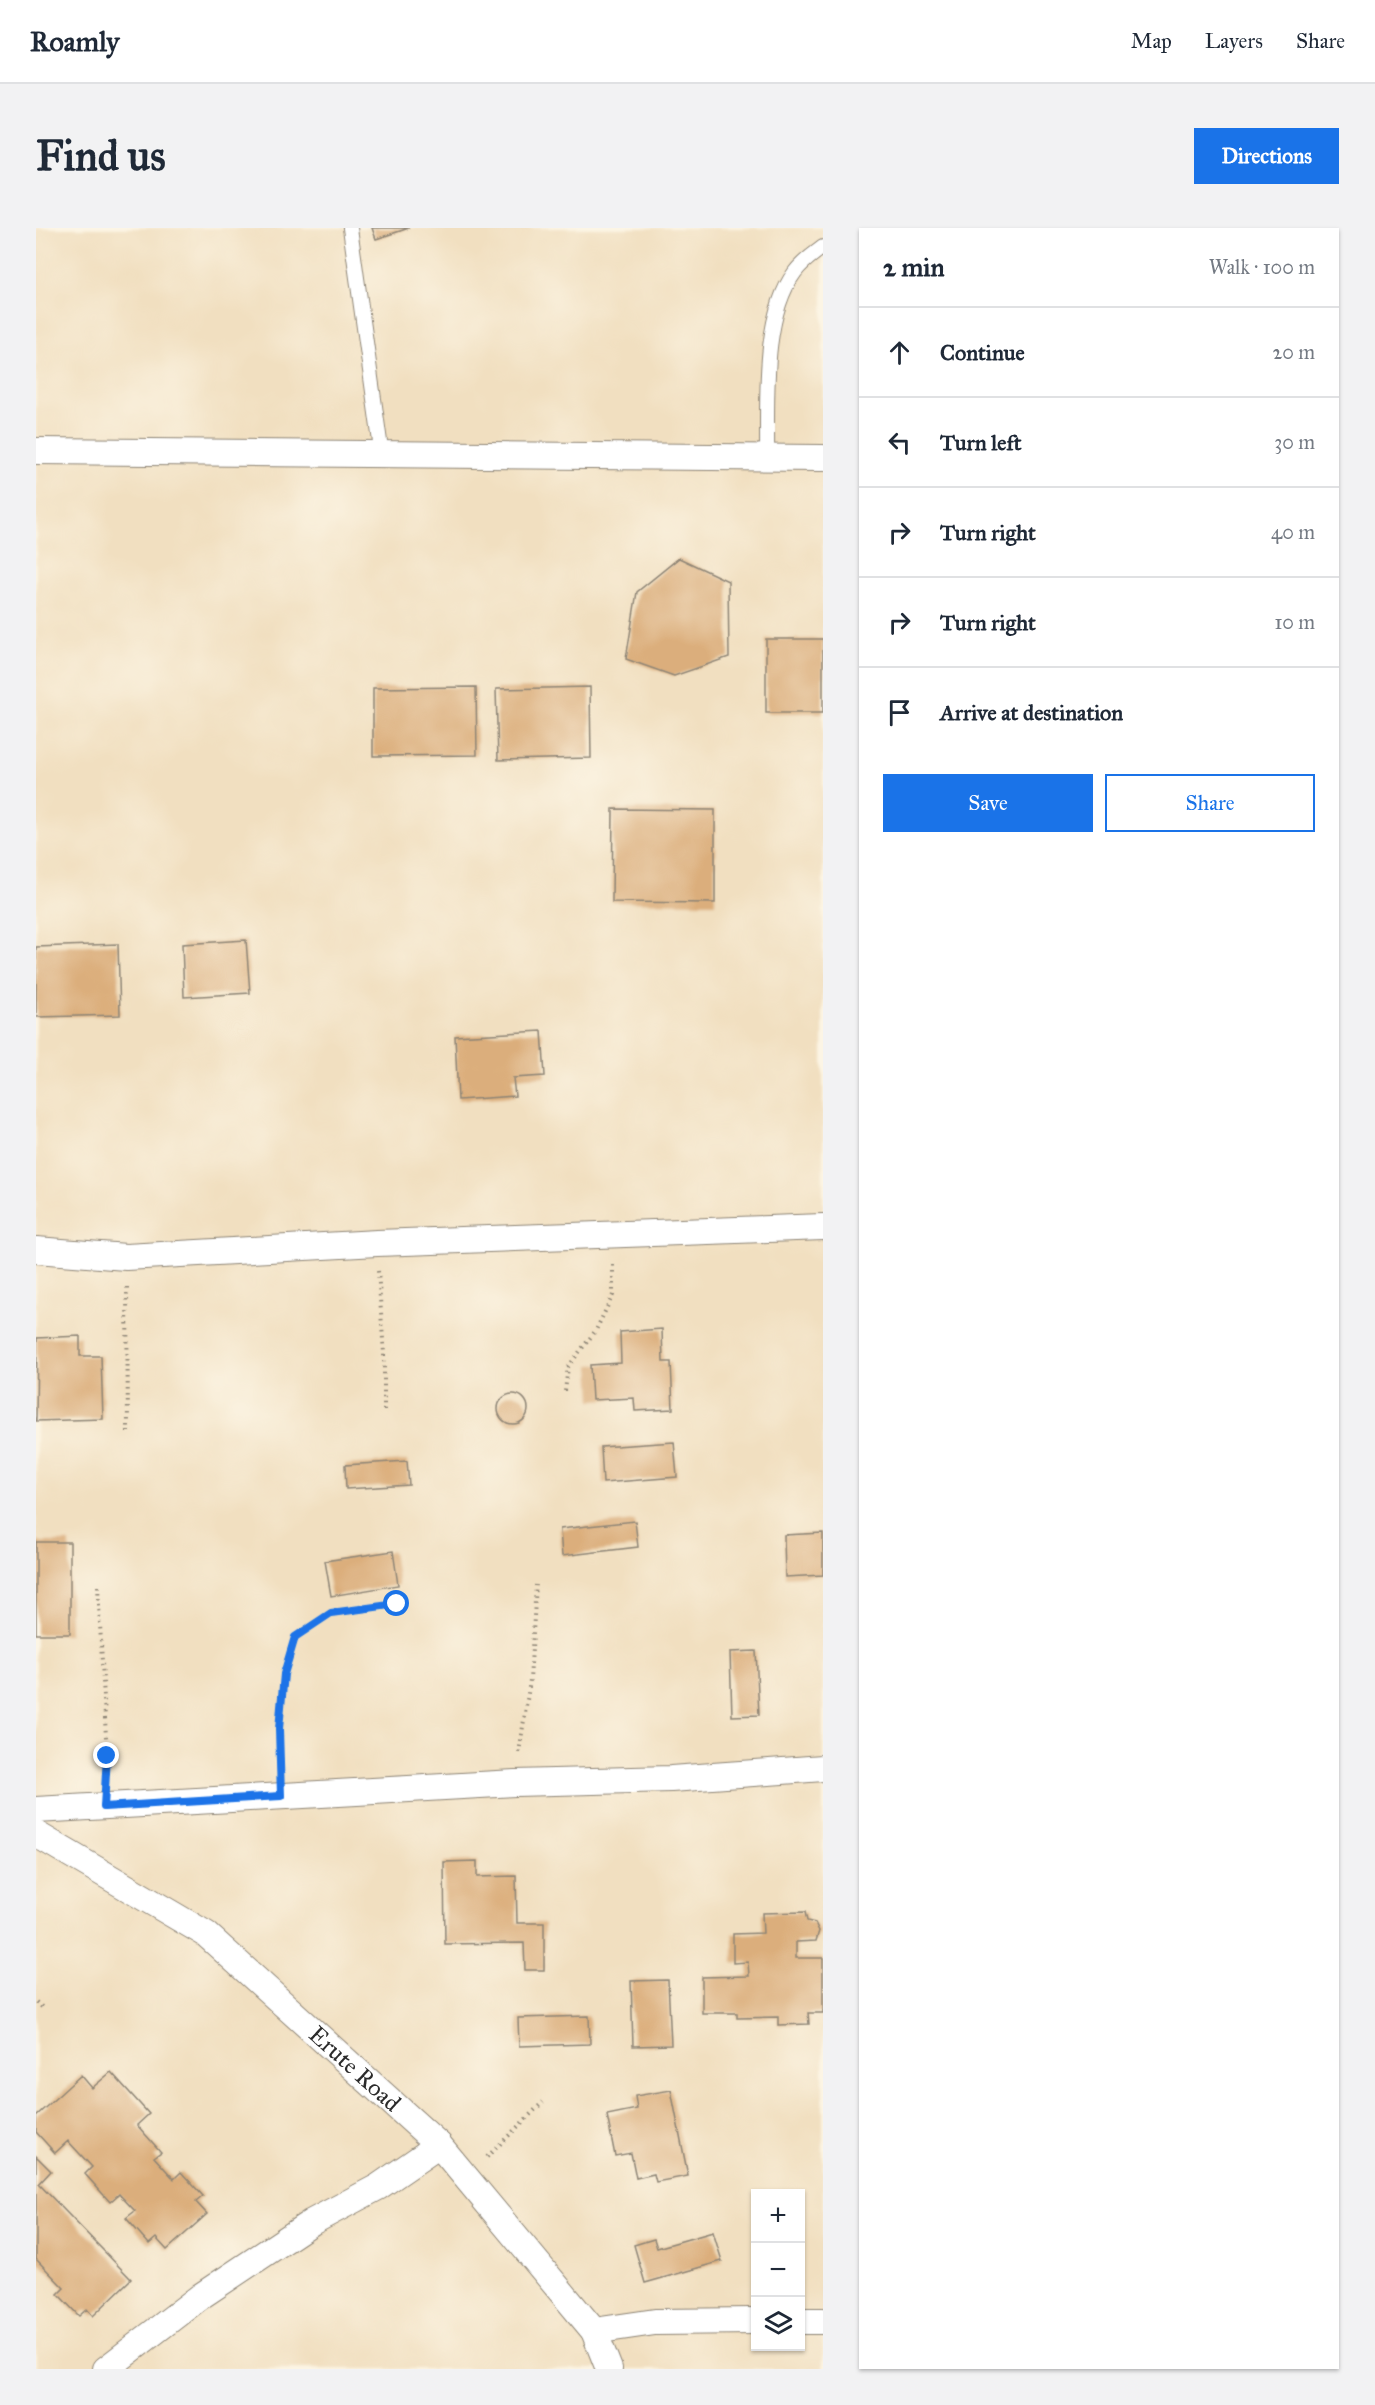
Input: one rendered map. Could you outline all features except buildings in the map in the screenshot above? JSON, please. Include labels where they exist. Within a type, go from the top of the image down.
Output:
[{"type":"street","points":[[36,451],[382,456],[823,458]]},
{"type":"street","points":[[36,1250],[126,1257],[377,1243],[823,1227]]},
{"type":"street","points":[[36,1810],[515,1783],[671,1779],[823,1768]]},
{"type":"street","name":"Erute Road","points":[[36,1834],[206,1934],[439,2145],[594,2331],[609,2369]]},
{"type":"street","points":[[106,2369],[201,2296],[312,2222],[378,2187],[439,2145]]},
{"type":"street","points":[[805,2321],[823,2320]]},
{"type":"street","points":[[594,2331],[655,2322],[751,2321]]},
{"type":"lane","points":[[350,228],[382,456]]},
{"type":"lane","points":[[767,458],[769,372],[776,316],[794,273],[804,261],[823,247]]},
{"type":"path","points":[[565,1391],[568,1367],[596,1330],[613,1295],[614,1236]]},
{"type":"path","points":[[377,1243],[384,1353],[384,1410]]},
{"type":"path","points":[[126,1257],[128,1432]]},
{"type":"path","points":[[515,1783],[530,1680],[536,1585]]},
{"type":"path","points":[[98,1586],[107,1756],[104,1807]]},
{"type":"path","points":[[281,1796],[279,1729],[284,1674],[295,1637],[331,1613],[397,1604]]},
{"type":"path","points":[[36,2002],[43,2008]]},
{"type":"path","points":[[466,2176],[543,2102]]},
{"type":"route","points":[[107,1756],[104,1807],[281,1796],[279,1729],[284,1674],[295,1637],[331,1613],[397,1604]]}]
